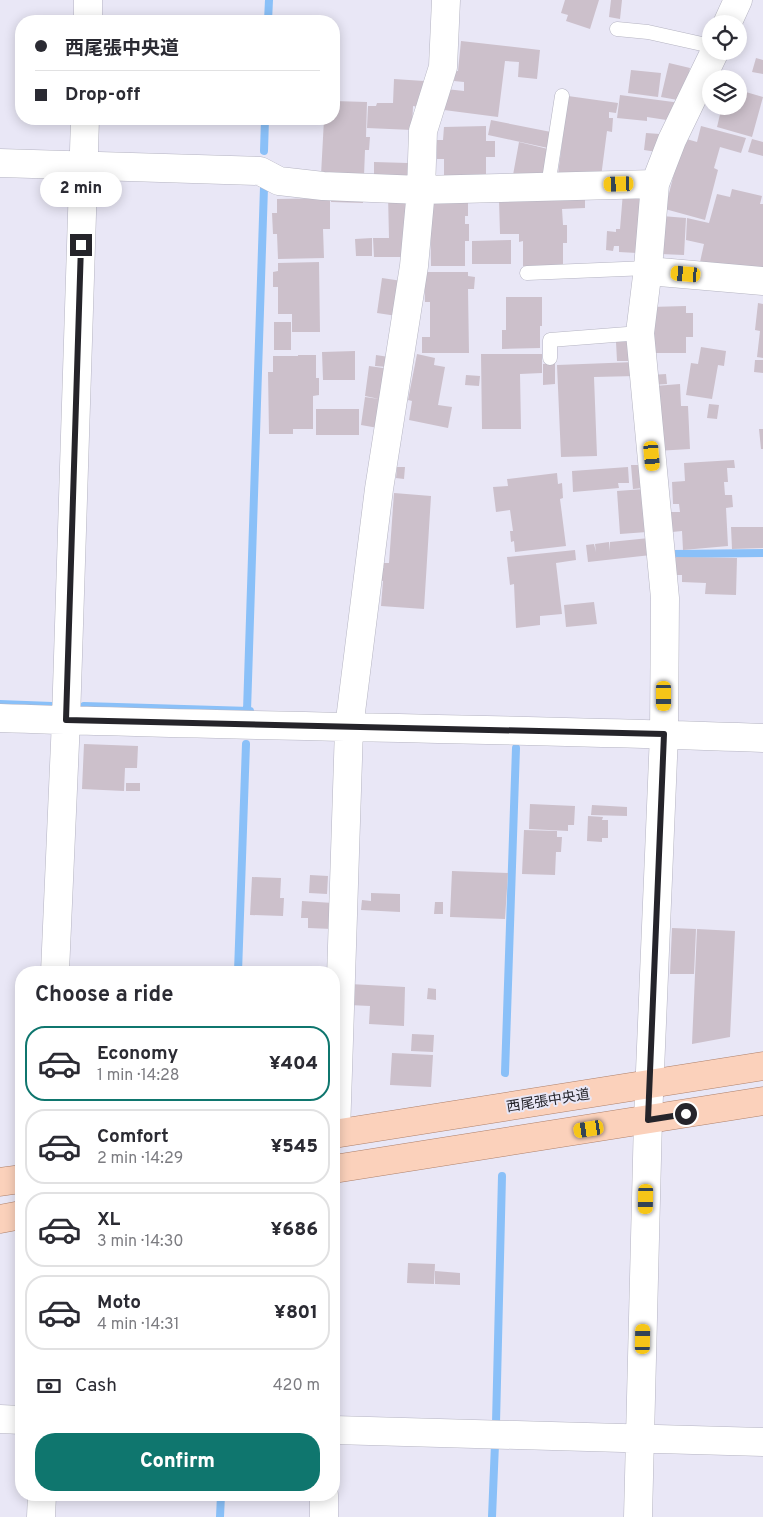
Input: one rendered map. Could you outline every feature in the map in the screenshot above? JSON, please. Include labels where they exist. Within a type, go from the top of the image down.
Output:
[{"type":"main road","name":"西尾張中央道","points":[[340,1132],[763,1066]]},
{"type":"main road","points":[[340,1168],[763,1101]]},
{"type":"main road","points":[[0,1182],[15,1180]]},
{"type":"main road","points":[[0,1219],[15,1216]]},
{"type":"street","points":[[88,0],[88,15]]},
{"type":"street","points":[[340,988],[349,728],[378,489],[414,266],[421,190],[423,131],[443,67],[446,0]]},
{"type":"street","points":[[731,15],[738,0]]},
{"type":"street","points":[[638,1517],[648,1120],[664,734],[665,598],[640,333],[648,270],[655,184],[672,140],[711,60]]},
{"type":"street","points":[[56,966],[85,125]]},
{"type":"street","points":[[0,163],[260,171],[279,181],[314,185],[421,190],[655,184]]},
{"type":"street","points":[[648,270],[763,281]]},
{"type":"street","points":[[0,718],[763,738]]},
{"type":"street","points":[[0,1420],[15,1420]]},
{"type":"street","points":[[340,1430],[763,1442]]},
{"type":"street","points":[[41,1517],[42,1501]]},
{"type":"street","points":[[324,1501],[324,1517]]},
{"type":"lane","points":[[617,30],[648,32],[702,44]]},
{"type":"lane","points":[[548,186],[562,96]]},
{"type":"lane","points":[[527,273],[648,270]]},
{"type":"lane","points":[[550,358],[550,340],[640,333]]},
{"type":"building","points":[[565,0],[599,0],[590,29],[566,21],[568,15],[561,13]]},
{"type":"building","points":[[611,0],[622,0],[620,19],[609,17]]},
{"type":"building","points":[[461,41],[540,50],[537,79],[518,77],[519,62],[505,61],[498,117],[444,110],[446,89],[464,91],[464,82],[454,81],[455,71],[458,71]]},
{"type":"building","points":[[756,58],[763,60],[763,74],[752,72]]},
{"type":"building","points":[[669,63],[690,68],[683,101],[661,97]]},
{"type":"building","points":[[631,70],[661,73],[658,97],[628,93]]},
{"type":"building","points":[[394,79],[424,81],[419,107],[413,106],[412,130],[367,128],[368,106],[376,106],[377,103],[393,103]]},
{"type":"building","points":[[747,92],[763,97],[752,137],[717,127],[720,115],[747,115]]},
{"type":"building","points":[[620,95],[681,103],[673,121],[647,117],[647,121],[617,118]]},
{"type":"building","points":[[568,96],[618,103],[616,113],[609,112],[609,118],[613,118],[612,132],[607,131],[601,177],[558,174]]},
{"type":"building","points":[[340,101],[367,102],[366,137],[370,137],[369,150],[365,150],[364,176],[321,175],[324,125],[340,125]]},
{"type":"building","points":[[491,120],[551,132],[548,148],[488,135]]},
{"type":"building","points":[[486,126],[486,141],[495,141],[495,157],[486,157],[486,183],[444,183],[444,159],[437,159],[437,140],[443,140],[444,127]]},
{"type":"building","points":[[701,126],[746,138],[741,153],[720,147],[714,168],[718,170],[705,220],[665,209],[683,138],[697,142]]},
{"type":"building","points":[[646,133],[660,134],[657,152],[644,150]]},
{"type":"building","points":[[752,139],[763,142],[763,156],[748,152]]},
{"type":"building","points":[[519,142],[548,149],[542,182],[513,175]]},
{"type":"building","points":[[374,162],[408,163],[407,183],[374,181]]},
{"type":"building","points":[[732,189],[762,196],[760,204],[763,204],[763,274],[700,262],[704,244],[686,240],[687,218],[709,223],[717,194],[730,197]]},
{"type":"building","points":[[332,192],[363,194],[363,203],[331,202]]},
{"type":"building","points":[[585,192],[585,208],[562,209],[563,225],[567,225],[567,243],[563,243],[563,266],[523,266],[523,241],[519,242],[519,234],[500,234],[499,200]]},
{"type":"building","points":[[623,192],[643,193],[637,253],[619,252],[619,246],[614,246],[613,251],[606,250],[607,231],[616,232],[616,229],[620,229]]},
{"type":"building","points":[[409,194],[403,257],[374,257],[373,238],[389,238],[388,195]]},
{"type":"building","points":[[330,198],[330,229],[323,229],[324,258],[278,259],[277,234],[273,234],[272,213],[277,213],[277,199]]},
{"type":"building","points":[[430,198],[468,198],[468,216],[465,216],[465,224],[469,224],[469,241],[465,241],[465,266],[431,266]]},
{"type":"building","points":[[662,216],[686,218],[684,255],[660,254]]},
{"type":"building","points":[[372,238],[372,256],[356,256],[355,239]]},
{"type":"building","points":[[511,240],[511,264],[472,264],[472,241]]},
{"type":"building","points":[[319,262],[320,332],[292,332],[292,314],[278,314],[278,287],[273,287],[273,272],[278,271],[278,263]]},
{"type":"building","points":[[424,272],[468,272],[468,276],[475,277],[474,289],[468,289],[469,353],[422,353],[422,337],[430,337],[430,302],[425,302]]},
{"type":"building","points":[[382,278],[402,281],[397,316],[377,313]]},
{"type":"building","points":[[506,297],[542,297],[540,348],[502,349],[502,330],[506,330]]},
{"type":"building","points":[[758,303],[763,304],[763,358],[757,357],[760,331],[755,330]]},
{"type":"building","points":[[686,306],[686,313],[693,313],[693,337],[686,337],[686,353],[654,353],[654,326],[650,307]]},
{"type":"building","points":[[274,322],[291,322],[291,350],[274,350]]},
{"type":"building","points":[[630,341],[631,361],[617,361],[616,342]]},
{"type":"building","points":[[701,347],[726,351],[724,366],[718,365],[712,399],[686,395],[691,363],[698,364]]},
{"type":"building","points":[[355,351],[355,380],[323,380],[322,352]]},
{"type":"building","points":[[417,354],[435,358],[434,365],[445,367],[438,405],[452,407],[448,428],[409,420],[412,401],[408,400]]},
{"type":"building","points":[[481,354],[542,354],[542,373],[520,374],[521,429],[482,429]]},
{"type":"building","points":[[316,355],[316,378],[319,378],[319,395],[313,396],[313,429],[293,429],[293,434],[269,434],[268,372],[273,372],[273,356]]},
{"type":"building","points":[[376,355],[389,357],[387,367],[375,366]]},
{"type":"building","points":[[755,360],[763,360],[763,373],[754,372]]},
{"type":"building","points":[[635,362],[636,376],[594,377],[597,456],[561,457],[557,365]]},
{"type":"building","points":[[555,363],[555,384],[543,385],[543,364]]},
{"type":"building","points":[[369,366],[390,369],[378,428],[361,425],[365,397],[379,399],[365,396]]},
{"type":"building","points":[[666,374],[667,384],[652,385],[651,375]]},
{"type":"building","points":[[466,375],[480,376],[479,386],[465,385]]},
{"type":"building","points":[[680,384],[681,406],[688,406],[690,449],[656,451],[655,386]]},
{"type":"building","points":[[709,404],[719,405],[717,419],[707,418]]},
{"type":"building","points":[[316,409],[359,409],[359,435],[316,435]]},
{"type":"building","points":[[759,429],[763,429],[763,449],[761,449]]},
{"type":"building","points":[[734,460],[735,468],[727,468],[728,482],[724,482],[725,495],[732,495],[733,507],[726,508],[728,546],[683,550],[682,531],[672,532],[671,512],[680,512],[679,504],[673,504],[672,482],[685,481],[684,463]]},
{"type":"building","points":[[631,465],[642,465],[643,488],[633,489]]},
{"type":"building","points":[[397,467],[405,467],[404,479],[396,478]]},
{"type":"building","points":[[628,467],[629,483],[618,483],[619,488],[573,492],[572,471]]},
{"type":"building","points":[[557,473],[558,484],[562,483],[563,498],[560,499],[566,546],[515,552],[514,541],[511,542],[510,531],[513,531],[510,510],[496,512],[493,487],[508,486],[507,479]]},
{"type":"building","points":[[644,489],[647,532],[620,534],[617,491]]},
{"type":"building","points":[[394,493],[431,496],[424,609],[381,606],[383,581],[377,580],[378,568],[384,568],[384,563],[389,563]]},
{"type":"building","points":[[731,527],[763,527],[763,548],[732,549]]},
{"type":"building","points":[[649,538],[651,555],[588,562],[586,545],[594,544],[596,552],[595,544],[609,542],[610,551],[610,542]]},
{"type":"building","points":[[575,550],[576,560],[556,563],[562,614],[540,616],[540,625],[516,628],[514,584],[510,585],[507,557]]},
{"type":"building","points":[[676,557],[737,558],[736,595],[705,594],[706,583],[682,582],[682,575],[675,575]]},
{"type":"building","points":[[594,602],[597,624],[566,627],[564,605]]},
{"type":"building","points":[[84,744],[138,746],[137,768],[125,768],[124,791],[82,789]]},
{"type":"building","points":[[126,783],[140,783],[140,791],[126,791]]},
{"type":"building","points":[[530,804],[575,806],[574,825],[568,825],[568,831],[529,829]]},
{"type":"building","points":[[592,805],[627,807],[627,816],[591,815]]},
{"type":"building","points":[[588,816],[603,817],[602,820],[608,820],[608,838],[602,838],[602,842],[587,841]]},
{"type":"building","points":[[524,830],[557,831],[557,837],[562,837],[561,852],[556,852],[555,875],[522,874]]},
{"type":"building","points":[[452,871],[508,873],[505,919],[450,917]]},
{"type":"building","points":[[310,875],[328,876],[327,894],[309,893]]},
{"type":"building","points":[[252,877],[281,878],[280,898],[284,898],[283,916],[250,915]]},
{"type":"building","points":[[371,893],[400,894],[400,912],[361,910],[362,900],[371,901]]},
{"type":"building","points":[[302,901],[333,903],[332,929],[308,928],[308,918],[301,918]]},
{"type":"building","points":[[435,902],[443,902],[443,914],[434,914]]},
{"type":"building","points":[[672,928],[696,929],[694,974],[670,974]]},
{"type":"building","points":[[697,929],[735,931],[730,1037],[692,1044]]},
{"type":"building","points":[[350,984],[405,987],[404,1026],[369,1024],[370,1006],[349,1005]]},
{"type":"building","points":[[428,988],[436,989],[436,1000],[427,999]]},
{"type":"building","points":[[412,1034],[434,1035],[433,1052],[411,1051]]},
{"type":"building","points":[[392,1053],[433,1055],[431,1087],[390,1085]]},
{"type":"building","points":[[408,1263],[435,1264],[434,1284],[407,1283]]},
{"type":"building","points":[[435,1271],[460,1273],[460,1285],[435,1284]]},
{"type":"waterway","points":[[268,15],[269,0]]},
{"type":"waterway","points":[[264,151],[265,125]]},
{"type":"waterway","points":[[247,711],[264,187]]},
{"type":"waterway","points":[[673,554],[763,553]]},
{"type":"waterway","points":[[0,704],[52,706]]},
{"type":"waterway","points":[[84,706],[250,711]]},
{"type":"waterway","points":[[238,966],[246,744]]},
{"type":"waterway","points":[[505,1073],[516,748]]},
{"type":"waterway","points":[[496,1423],[502,1176]]},
{"type":"waterway","points":[[492,1517],[495,1444]]},
{"type":"waterway","points":[[220,1517],[221,1501]]},
{"type":"route","points":[[81,245],[66,720],[664,734],[648,1120],[686,1114]]}]
